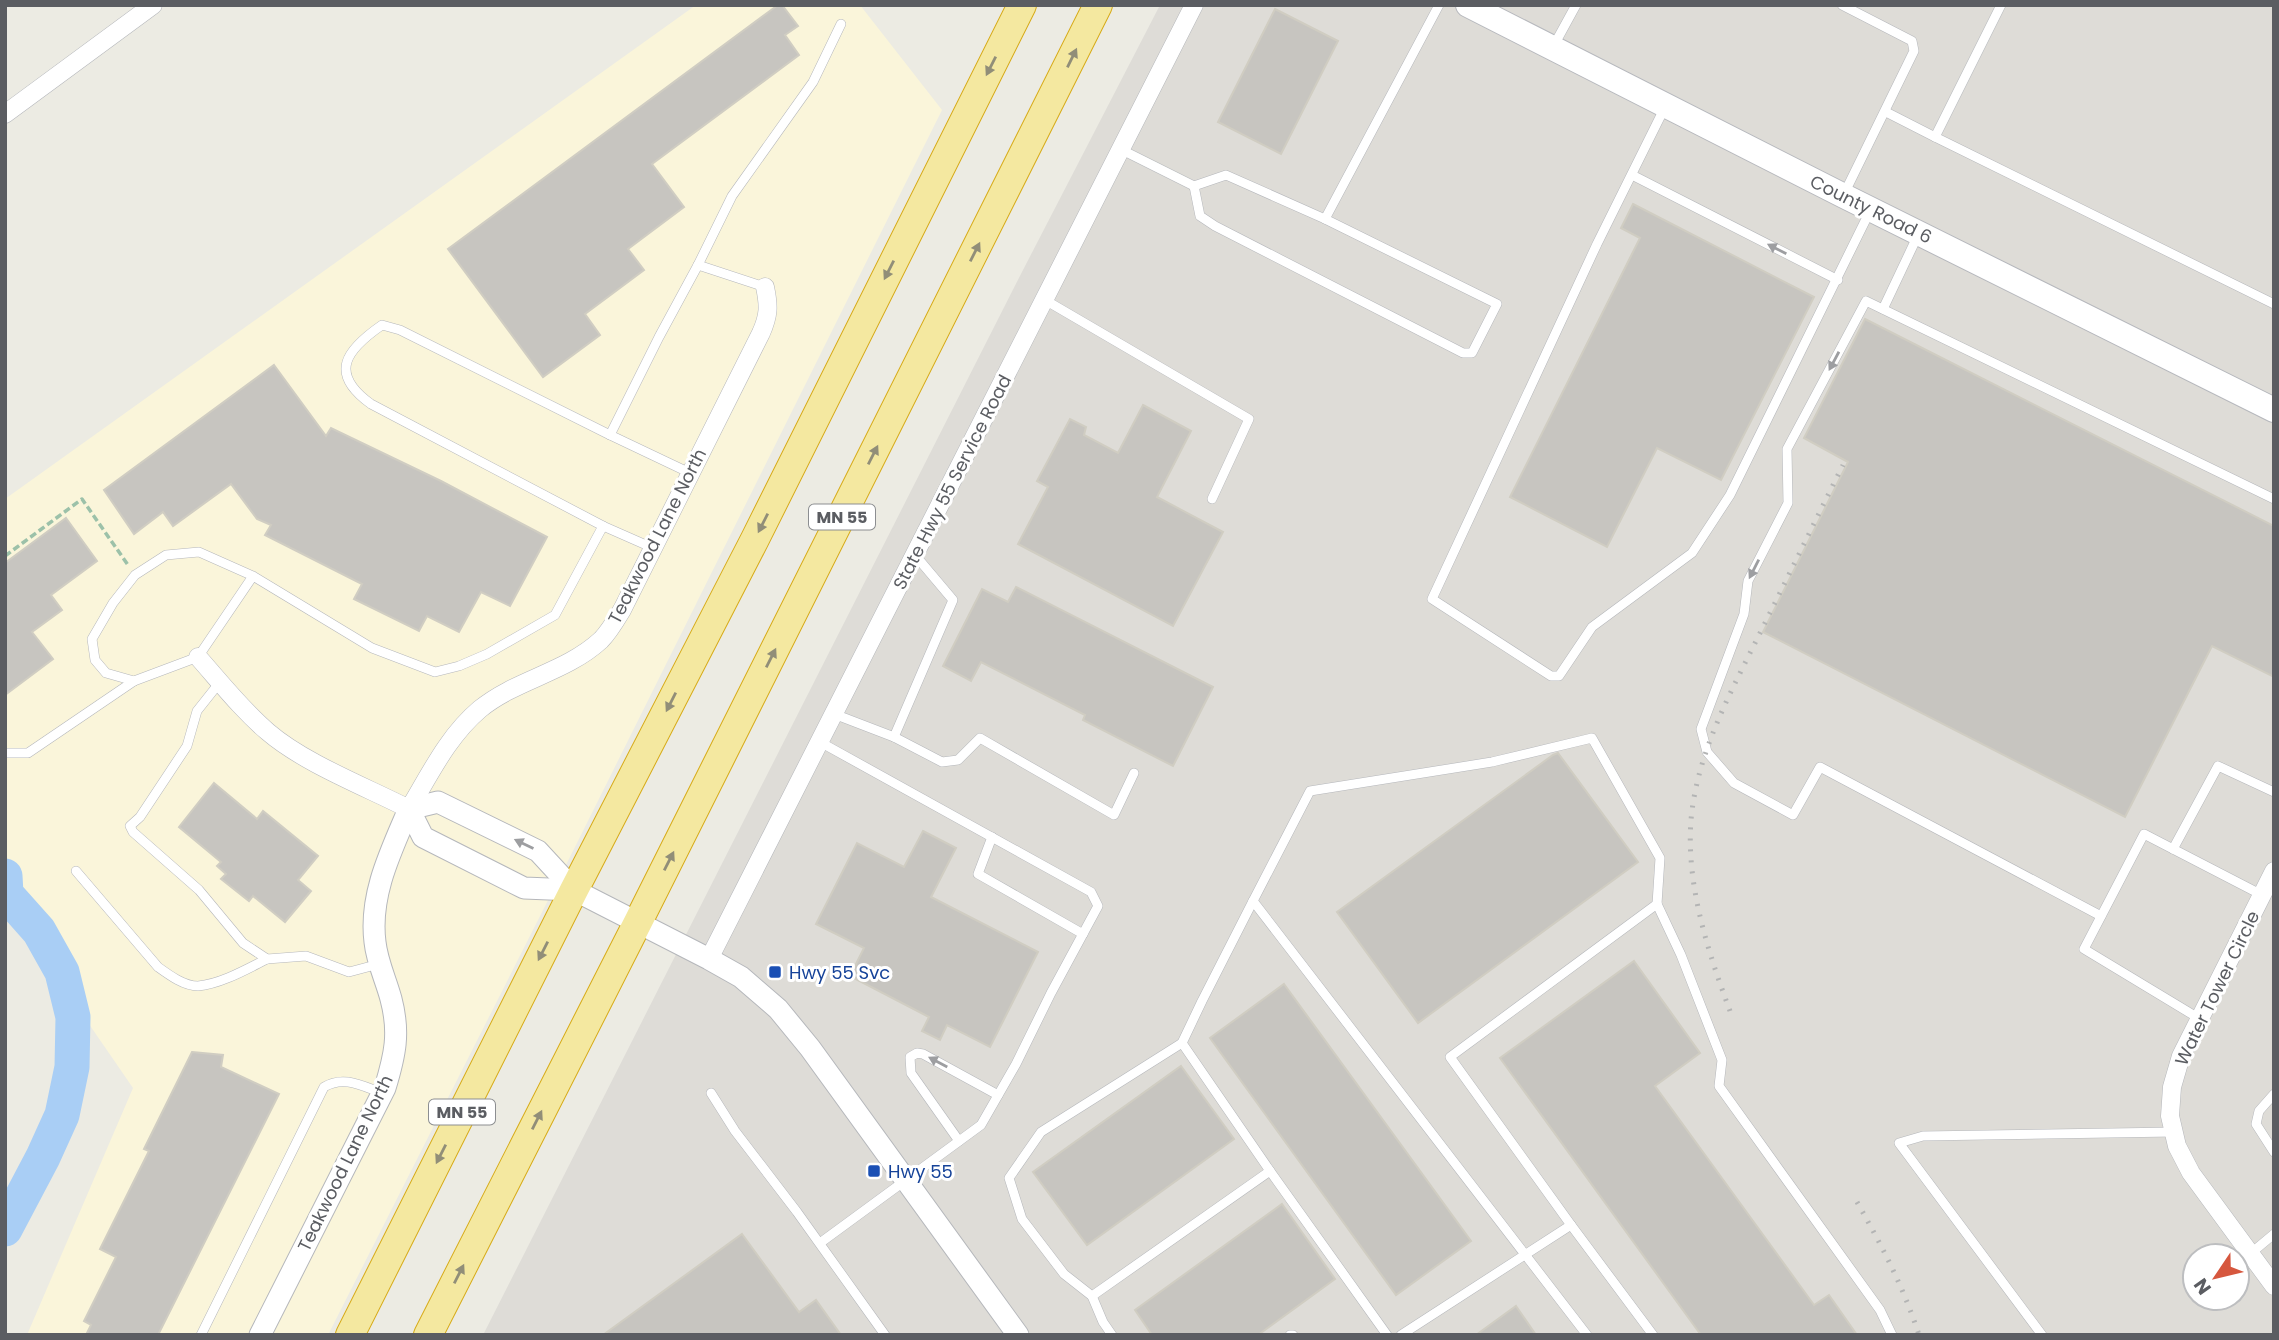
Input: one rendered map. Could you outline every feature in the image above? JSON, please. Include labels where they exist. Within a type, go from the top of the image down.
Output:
[{"type":"highway","name":"MN 55","points":[[350,1335],[573,890],[760,528],[1021,5]]},
{"type":"highway","name":"MN 55","points":[[428,1335],[1098,5]]},
{"type":"main road","name":"County Road 6","points":[[1468,5],[2274,410]]},
{"type":"street","points":[[5,114],[153,5]]},
{"type":"street","name":"State Hwy 55 Service Road","points":[[709,959],[1195,5]]},
{"type":"street","name":"Teakwood Lane North","points":[[260,1335],[382,1093],[393,1061],[397,1042],[396,1021],[374,940],[376,900],[381,875],[409,809],[455,733],[481,709],[510,688],[575,660],[603,639],[622,610],[768,317],[765,287]]},
{"type":"street","points":[[198,657],[253,719],[280,741],[313,761],[409,809],[422,837],[524,888],[573,890]]},
{"type":"street","points":[[409,809],[438,802],[538,851],[573,890],[741,977],[778,1009],[810,1048],[1018,1335]]},
{"type":"street","name":"Water Tower Circle","points":[[2241,1242],[2191,1173],[2177,1146],[2170,1116],[2172,1087],[2181,1056],[2274,871]]},
{"type":"street","name":"Water Tower Circle","points":[[2251,1255],[2274,1286]]},
{"type":"lane","points":[[1325,219],[1439,5]]},
{"type":"lane","points":[[1553,48],[1576,5]]},
{"type":"lane","points":[[1842,5],[1912,41],[1914,51],[1844,196]]},
{"type":"lane","points":[[1935,137],[2001,5]]},
{"type":"lane","points":[[610,435],[732,196],[813,82],[841,24]]},
{"type":"lane","points":[[1666,106],[1597,244],[1432,599],[1551,677],[1559,676],[1592,628],[1692,553],[1730,495],[1872,209]]},
{"type":"lane","points":[[1886,112],[2274,304]]},
{"type":"lane","points":[[1122,150],[1194,186],[1226,175],[1325,219],[1497,304],[1472,353],[1463,353],[1215,226],[1200,216],[1194,186]]},
{"type":"lane","points":[[1632,175],[1838,279]]},
{"type":"lane","points":[[1883,309],[1919,233]]},
{"type":"lane","points":[[698,265],[765,287]]},
{"type":"lane","points":[[1045,300],[1249,419],[1212,499]]},
{"type":"lane","points":[[2101,916],[1820,767],[1793,815],[1734,783],[1707,752],[1701,729],[1744,614],[1748,581],[1788,503],[1787,449],[1866,301],[2274,499]]},
{"type":"lane","points":[[653,548],[603,526],[371,404],[355,393],[345,374],[349,354],[382,325],[400,330],[690,474]]},
{"type":"lane","points":[[134,681],[106,673],[95,660],[92,639],[113,603],[135,575],[166,555],[199,552],[253,576],[372,648],[435,672],[459,666],[486,654],[555,615],[603,526]]},
{"type":"lane","points":[[894,737],[953,600],[915,555]]},
{"type":"lane","points":[[5,753],[28,753],[134,681],[198,657],[253,576]]},
{"type":"lane","points":[[220,682],[197,711],[187,746],[140,817],[130,826],[133,832],[199,891],[243,943],[267,959]]},
{"type":"lane","points":[[834,714],[894,737],[942,762],[958,760],[981,738],[1114,815],[1134,773]]},
{"type":"lane","points":[[1112,1335],[1092,1296],[1064,1274],[1022,1219],[1009,1178],[1041,1132],[1182,1044],[1310,791],[1492,762],[1592,738],[1660,858],[1657,904],[1681,955],[1722,1060],[1719,1086],[1880,1310],[1892,1335]]},
{"type":"lane","points":[[820,742],[1091,892],[1098,906],[1016,1064],[981,1125],[820,1243]]},
{"type":"lane","points":[[2173,849],[2218,766],[2274,792]]},
{"type":"lane","points":[[2200,1019],[2084,949],[2144,834],[2262,895]]},
{"type":"lane","points":[[992,837],[978,874],[1083,934]]},
{"type":"lane","points":[[76,870],[158,967],[175,979],[197,986],[233,976],[267,959],[306,956],[349,972],[379,964]]},
{"type":"lane","points":[[1253,901],[1587,1335]]},
{"type":"lane","points":[[1653,1335],[1450,1056],[1657,904]]},
{"type":"lane","points":[[1182,1044],[1387,1335]]},
{"type":"lane","points":[[960,1141],[911,1073],[910,1057],[917,1053],[923,1054],[998,1095]]},
{"type":"lane","points":[[201,1335],[324,1087],[334,1081],[352,1082],[382,1093]]},
{"type":"lane","points":[[711,1093],[735,1131],[820,1243],[885,1335]]},
{"type":"lane","points":[[2274,1094],[2259,1111],[2256,1124],[2274,1152]]},
{"type":"lane","points":[[2042,1335],[1899,1143],[1923,1136],[2174,1132]]},
{"type":"lane","points":[[1092,1296],[1270,1171]]},
{"type":"lane","points":[[1401,1335],[1571,1225]]},
{"type":"lane","points":[[2251,1253],[2274,1234]]},
{"type":"path","points":[[5,556],[82,499],[135,575]]},
{"type":"shaded area","points":[[696,5],[860,5],[942,110],[576,845],[328,1335],[27,1335],[133,1088],[5,902],[5,499]]},
{"type":"shaded area","points":[[1160,5],[2274,5],[2274,1335],[483,1335]]},
{"type":"building","points":[[778,5],[782,5],[798,26],[785,35],[799,55],[652,164],[684,207],[628,249],[644,270],[585,314],[600,335],[543,377],[448,249]]},
{"type":"building","points":[[1275,9],[1338,41],[1281,154],[1218,122]]},
{"type":"building","points":[[1633,204],[1814,297],[1721,480],[1657,448],[1607,547],[1510,497],[1640,238],[1621,228]]},
{"type":"building","points":[[1865,319],[2274,526],[2274,677],[2212,646],[2125,817],[1763,632],[1848,462],[1804,438]]},
{"type":"building","points":[[274,365],[326,436],[331,428],[441,481],[547,537],[510,606],[481,592],[459,632],[427,616],[419,631],[354,599],[362,584],[265,535],[271,525],[257,519],[231,484],[173,526],[163,512],[134,534],[104,490]]},
{"type":"building","points":[[1143,405],[1191,431],[1157,497],[1223,532],[1173,626],[1018,544],[1048,487],[1037,481],[1070,419],[1086,427],[1084,435],[1118,453]]},
{"type":"building","points":[[66,518],[97,561],[51,595],[62,610],[32,632],[53,659],[5,695],[5,563]]},
{"type":"building","points":[[1016,587],[1213,687],[1173,766],[1083,720],[1085,715],[981,662],[971,681],[943,666],[982,589],[1008,602]]},
{"type":"building","points":[[1558,753],[1638,862],[1418,1023],[1337,912]]},
{"type":"building","points":[[214,783],[257,819],[263,811],[318,856],[298,880],[311,891],[285,922],[253,896],[249,901],[221,879],[226,874],[217,866],[221,862],[179,827]]},
{"type":"building","points":[[923,831],[956,848],[931,897],[1038,952],[990,1047],[947,1025],[940,1040],[922,1031],[929,1017],[850,976],[864,948],[816,924],[857,843],[904,867]]},
{"type":"building","points":[[1634,961],[1700,1053],[1655,1086],[1814,1305],[1829,1295],[1857,1335],[1701,1335],[1500,1058]]},
{"type":"building","points":[[1284,984],[1471,1241],[1396,1295],[1210,1038]]},
{"type":"building","points":[[192,1052],[223,1055],[221,1067],[279,1094],[158,1335],[86,1335],[91,1325],[84,1321],[116,1257],[100,1249],[149,1151],[144,1149]]},
{"type":"building","points":[[1181,1066],[1234,1139],[1087,1245],[1033,1172]]},
{"type":"building","points":[[1282,1204],[1335,1279],[1258,1335],[1152,1335],[1135,1310]]},
{"type":"building","points":[[742,1234],[799,1312],[816,1300],[841,1335],[603,1335]]},
{"type":"building","points":[[1516,1306],[1536,1335],[1476,1335]]},
{"type":"waterway","points":[[5,876],[6,894],[39,931],[62,972],[73,1017],[72,1067],[62,1115],[5,1229]]},
{"type":"railway","points":[[1730,1011],[1707,942],[1695,893],[1690,844],[1695,794],[1718,720],[1843,465]]},
{"type":"railway","points":[[1857,1202],[1891,1267],[1919,1335]]},
{"type":"place","name":"Hwy 55 Svc","points":[[775,972]]},
{"type":"place","name":"Hwy 55","points":[[874,1171]]}]
